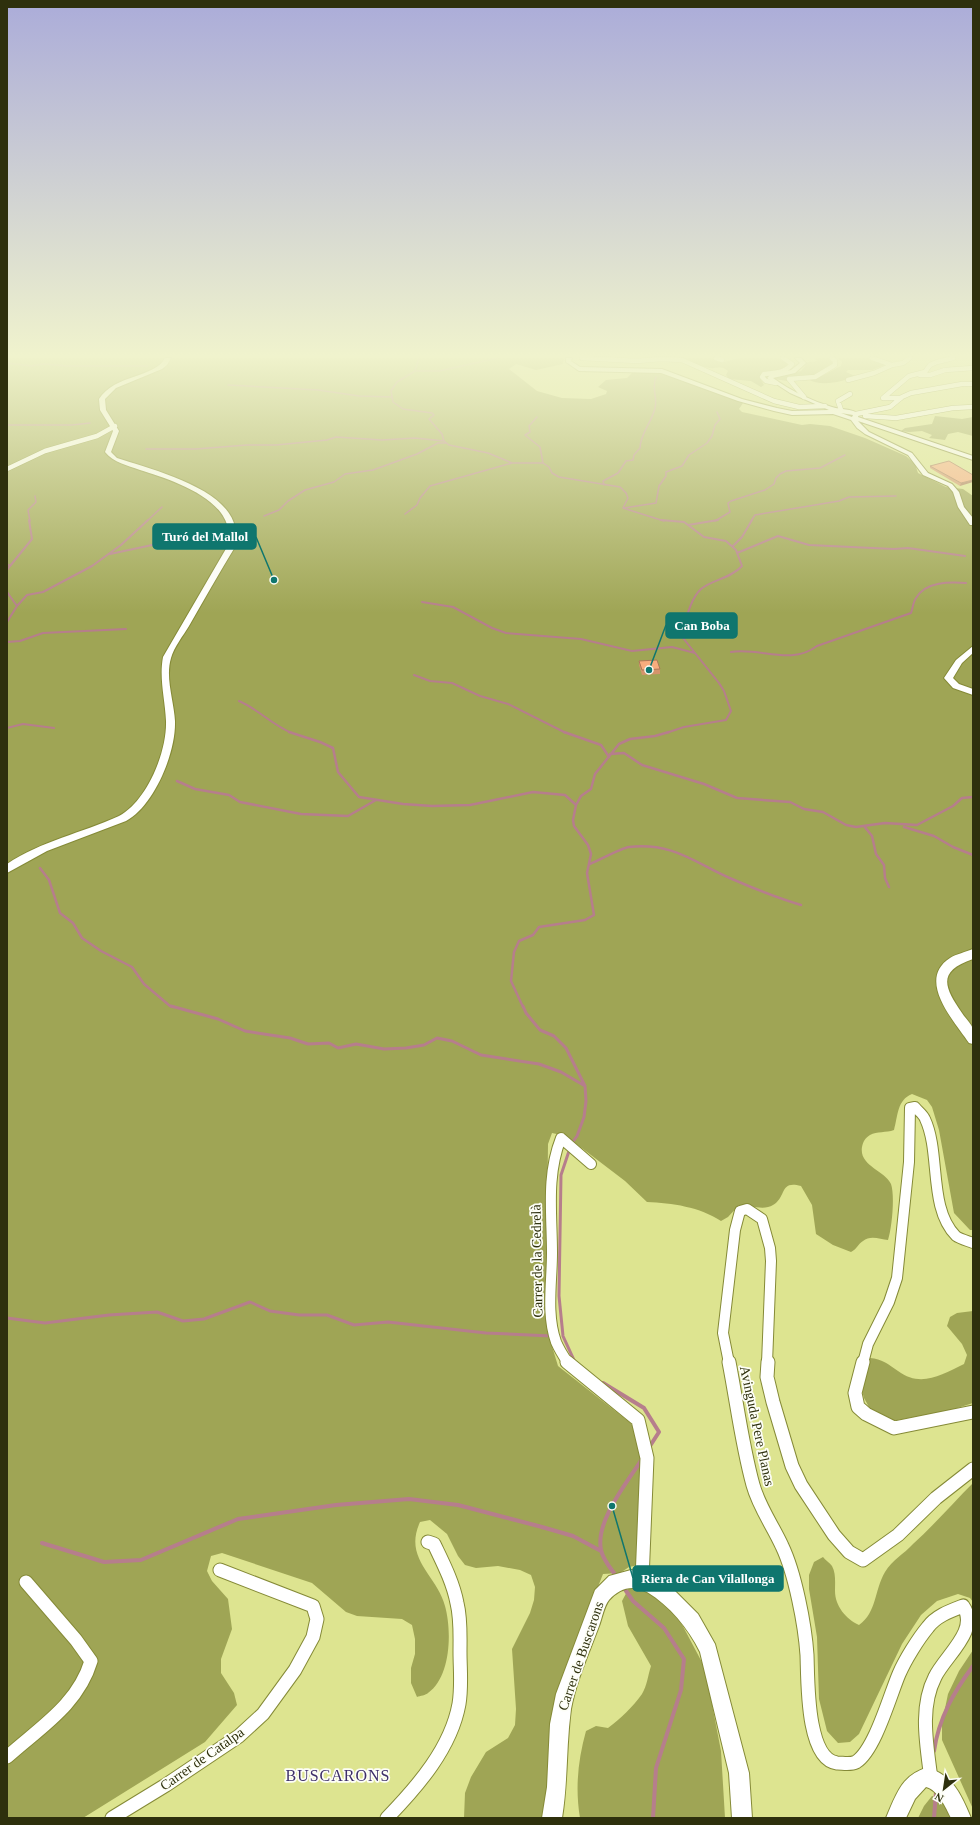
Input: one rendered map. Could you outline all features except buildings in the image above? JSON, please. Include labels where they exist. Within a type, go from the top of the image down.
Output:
[{"type":"street","points":[[7,469],[45,451],[72,443]]},
{"type":"street","points":[[7,869],[34,854],[116,822],[132,813],[141,804],[161,761],[170,733],[165,668],[167,657],[231,547],[232,530],[228,520],[218,507],[199,491],[183,483],[110,456],[108,450],[112,443]]},
{"type":"street","points":[[888,443],[910,454],[920,465],[925,474],[950,485],[956,492],[961,507],[973,524]]},
{"type":"street","points":[[930,443],[973,458]]},
{"type":"street","points":[[973,649],[962,657],[953,667],[948,678],[956,686],[973,692]]},
{"type":"street","points":[[973,954],[964,956],[945,968],[941,975],[940,982],[949,1004],[973,1039]]},
{"type":"street","points":[[973,1243],[964,1242],[951,1230],[945,1217],[938,1189],[932,1150],[924,1117],[921,1110],[915,1107],[910,1108],[909,1162],[897,1278],[889,1302],[868,1344],[855,1394],[858,1407],[866,1414],[894,1428],[973,1412]]},
{"type":"street","name":"Carrer de la Cedrelà","points":[[591,1164],[561,1138],[554,1156],[550,1197],[552,1252],[550,1308],[556,1342],[569,1365],[638,1420],[647,1458],[642,1580]]},
{"type":"street","name":"Avinguda Pere Planas","points":[[931,1779],[926,1724],[929,1694],[935,1677],[946,1658],[969,1632],[972,1617],[969,1610],[962,1606],[944,1613],[928,1626],[900,1672],[877,1733],[869,1747],[856,1762],[850,1764],[832,1762],[826,1758],[813,1734],[806,1644],[797,1593],[783,1547],[763,1512],[753,1486],[723,1333],[735,1230],[740,1211],[747,1209],[759,1215],[767,1232],[772,1261],[767,1377],[792,1466],[801,1485],[819,1514],[848,1552],[863,1560],[903,1530],[936,1498],[973,1469]]},
{"type":"street","points":[[387,1818],[412,1792],[438,1754],[450,1732],[458,1711],[461,1667],[460,1627],[456,1598],[434,1544],[428,1542]]},
{"type":"street","name":"Carrer de Catalpa","points":[[112,1818],[166,1785],[239,1736],[263,1714],[295,1670],[313,1637],[316,1619],[313,1606],[220,1570]]},
{"type":"street","name":"Carrer de Buscarons","points":[[552,1818],[559,1773],[561,1710],[590,1623],[601,1596],[613,1584],[625,1579],[642,1580],[654,1586],[671,1598],[688,1615],[704,1638],[709,1650],[739,1773],[742,1818]]},
{"type":"street","points":[[7,1757],[65,1707],[83,1684],[90,1672],[92,1661],[82,1646],[55,1618],[26,1582]]},
{"type":"street","points":[[896,1818],[915,1784],[924,1778],[931,1779],[938,1783],[950,1796],[961,1818]]},
{"type":"green space","points":[[7,443],[877,443],[906,456],[915,464],[918,473],[946,487],[963,489],[973,496],[973,1230],[970,1230],[954,1213],[939,1130],[932,1107],[927,1100],[912,1094],[903,1100],[901,1104],[897,1114],[894,1130],[870,1135],[864,1140],[862,1147],[864,1159],[888,1179],[891,1184],[893,1196],[891,1228],[888,1240],[869,1238],[861,1242],[851,1252],[833,1245],[816,1234],[812,1205],[801,1186],[789,1185],[786,1187],[777,1202],[769,1207],[761,1208],[739,1205],[728,1217],[721,1221],[695,1209],[666,1203],[647,1202],[625,1181],[566,1136],[552,1133],[548,1144],[547,1224],[551,1343],[558,1366],[633,1425],[642,1457],[639,1565],[629,1567],[620,1573],[603,1574],[579,1635],[542,1818],[464,1818],[465,1793],[471,1777],[486,1752],[508,1738],[515,1725],[516,1709],[512,1649],[530,1613],[534,1600],[535,1587],[531,1575],[520,1570],[498,1566],[476,1568],[465,1565],[458,1556],[447,1534],[430,1520],[420,1522],[416,1535],[416,1546],[418,1557],[441,1595],[445,1606],[449,1628],[449,1640],[448,1653],[441,1676],[436,1686],[427,1694],[417,1697],[411,1683],[411,1668],[415,1654],[415,1639],[412,1625],[402,1619],[357,1616],[346,1612],[312,1583],[222,1553],[211,1556],[207,1571],[212,1581],[228,1599],[232,1629],[221,1659],[221,1673],[234,1693],[237,1705],[205,1742],[83,1818],[7,1818]]},
{"type":"green space","points":[[973,1311],[973,1403],[948,1411],[892,1421],[870,1409],[864,1398],[861,1387],[865,1366],[870,1358],[888,1364],[906,1376],[915,1379],[939,1376],[964,1364],[967,1355],[962,1344],[947,1326],[950,1317],[957,1313]]},
{"type":"green space","points":[[973,1483],[973,1602],[970,1598],[958,1594],[937,1601],[921,1615],[902,1644],[859,1734],[850,1742],[838,1743],[827,1731],[819,1699],[817,1637],[809,1589],[809,1575],[814,1562],[823,1557],[832,1566],[835,1575],[835,1597],[839,1607],[846,1616],[859,1625],[869,1614],[881,1579],[888,1568],[910,1548]]},
{"type":"green space","points":[[639,1585],[677,1615],[705,1668],[721,1751],[725,1818],[580,1818],[578,1807],[578,1774],[586,1731],[596,1726],[608,1728],[626,1712],[644,1691],[651,1666],[628,1626],[622,1601],[629,1588]]},
{"type":"green space","points":[[973,1650],[973,1809],[942,1740],[942,1723],[948,1694],[959,1671]]},
{"type":"green space","points":[[932,1796],[945,1798],[957,1818],[918,1818],[924,1806]]},
{"type":"waterway","points":[[146,449],[196,449],[295,443]]},
{"type":"waterway","points":[[264,516],[279,510],[288,501],[305,490],[334,482],[345,474],[373,470],[417,454],[438,443]]},
{"type":"waterway","points":[[447,443],[449,445],[488,453],[512,463]]},
{"type":"waterway","points":[[535,443],[540,447],[543,463]]},
{"type":"waterway","points":[[604,484],[603,481],[618,473],[626,461],[633,460],[634,455],[640,448],[641,443]]},
{"type":"waterway","points":[[624,508],[656,503],[659,486],[666,476],[666,472],[682,466],[689,455],[707,443]]},
{"type":"waterway","points":[[716,520],[730,512],[728,503],[765,490],[774,484],[776,478],[780,474],[786,471],[820,468],[845,455]]},
{"type":"waterway","points":[[405,514],[417,505],[420,498],[430,486],[512,463]]},
{"type":"waterway","points":[[512,463],[543,463]]},
{"type":"waterway","points":[[543,463],[549,467],[552,473],[559,477],[604,484]]},
{"type":"waterway","points":[[604,484],[620,487],[626,493],[628,498],[623,508],[664,521]]},
{"type":"waterway","points":[[30,521],[28,510],[36,502],[35,496]]},
{"type":"waterway","points":[[751,521],[755,515],[839,501],[849,497],[896,496]]},
{"type":"waterway","points":[[147,521],[162,507]]},
{"type":"waterway","points":[[10,566],[32,539],[29,520]]},
{"type":"waterway","points":[[17,606],[27,595],[43,592],[92,566],[121,545],[148,520]]},
{"type":"waterway","points":[[661,520],[684,522],[688,525]]},
{"type":"waterway","points":[[688,525],[716,520]]},
{"type":"waterway","points":[[733,546],[742,537],[752,520]]},
{"type":"waterway","points":[[688,525],[704,537],[726,541],[737,553]]},
{"type":"waterway","points":[[110,554],[185,538],[202,531],[220,527]]},
{"type":"waterway","points":[[737,553],[778,536],[809,545],[894,549],[908,548],[965,556]]},
{"type":"waterway","points":[[695,653],[683,638],[682,633],[694,598],[701,589],[732,574],[742,566],[737,553]]},
{"type":"waterway","points":[[7,570],[10,566]]},
{"type":"waterway","points":[[731,652],[742,651],[775,655],[797,655],[807,652],[817,646],[911,613],[914,601],[920,592],[926,588],[946,583],[966,583]]},
{"type":"waterway","points":[[7,592],[17,606]]},
{"type":"waterway","points":[[422,602],[453,607],[492,628],[506,633],[581,639],[632,651],[672,647],[695,653]]},
{"type":"waterway","points":[[7,622],[17,606]]},
{"type":"waterway","points":[[7,642],[20,641],[43,633],[126,629]]},
{"type":"waterway","points":[[669,732],[684,727],[726,720],[731,711],[724,691],[695,653]]},
{"type":"waterway","points":[[414,675],[430,681],[452,683],[480,696],[508,704],[564,732]]},
{"type":"waterway","points":[[239,701],[246,704],[278,726],[292,733]]},
{"type":"waterway","points":[[7,728],[23,724],[54,728]]},
{"type":"waterway","points":[[564,732],[601,745],[609,757]]},
{"type":"waterway","points":[[611,754],[619,744],[630,739],[655,736],[669,732]]},
{"type":"waterway","points":[[292,733],[333,748],[338,772],[359,797],[403,804],[432,806],[470,805],[533,792],[565,795],[576,805]]},
{"type":"waterway","points":[[611,754],[624,753],[642,765],[704,784],[737,798],[790,802],[804,809],[823,812],[846,825],[856,827],[885,823],[917,825],[953,806],[962,798],[973,797]]},
{"type":"waterway","points":[[576,805],[581,796],[591,789],[595,774],[609,757]]},
{"type":"waterway","points":[[177,781],[195,789],[229,795],[240,802],[301,814],[348,816],[376,800]]},
{"type":"waterway","points":[[523,1007],[511,981],[514,952],[519,941],[533,935],[539,927],[585,920],[594,915],[587,873],[591,854],[588,845],[574,826],[573,820],[576,805]]},
{"type":"waterway","points":[[864,826],[872,836],[876,854],[884,865],[885,878],[889,887]]},
{"type":"waterway","points":[[904,827],[934,836],[953,847],[973,855]]},
{"type":"waterway","points":[[590,864],[629,847],[645,846],[658,848],[683,855],[741,883],[801,905]]},
{"type":"waterway","points":[[40,868],[49,880],[60,913],[73,923],[82,938],[101,951],[132,967],[144,984],[170,1006],[174,1007]]},
{"type":"waterway","points":[[171,1006],[218,1019],[245,1031],[290,1038],[308,1044],[329,1043],[338,1048],[356,1044],[384,1049],[406,1048],[424,1045],[437,1038],[452,1041],[481,1055],[539,1064],[561,1072],[585,1086]]},
{"type":"waterway","points":[[523,1006],[526,1013],[540,1030],[554,1036],[566,1048],[585,1086]]},
{"type":"waterway","points":[[572,1143],[577,1136],[584,1117],[586,1101],[585,1086]]},
{"type":"waterway","points":[[570,1148],[561,1175],[559,1296],[563,1336],[574,1360]]},
{"type":"waterway","points":[[7,1318],[45,1323],[109,1315],[157,1312],[183,1321],[204,1319],[250,1302],[270,1311],[299,1315],[327,1315],[354,1325],[388,1322],[486,1333],[551,1336]]},
{"type":"waterway","points":[[603,1383],[644,1408],[659,1432],[650,1446]]},
{"type":"waterway","points":[[617,1577],[602,1554],[600,1539],[607,1515],[642,1459]]},
{"type":"waterway","points":[[42,1543],[104,1562],[141,1560],[238,1519],[336,1505],[409,1499],[458,1505],[542,1527],[573,1536],[601,1551]]},
{"type":"waterway","points":[[624,1588],[633,1601],[664,1628],[684,1659],[681,1690],[656,1768],[653,1818]]},
{"type":"waterway","points":[[934,1751],[939,1728],[948,1706],[959,1686],[973,1666]]},
{"type":"waterway","points":[[934,1818],[936,1792]]},
{"type":"place","name":"Turó del Mallol","points":[[274,580]]},
{"type":"place","name":"Can Boba","points":[[649,670]]},
{"type":"place","name":"Riera de Can Vilallonga","points":[[612,1506]]},
{"type":"district","name":"BUSCARONS","points":[[338,1775]]}]
